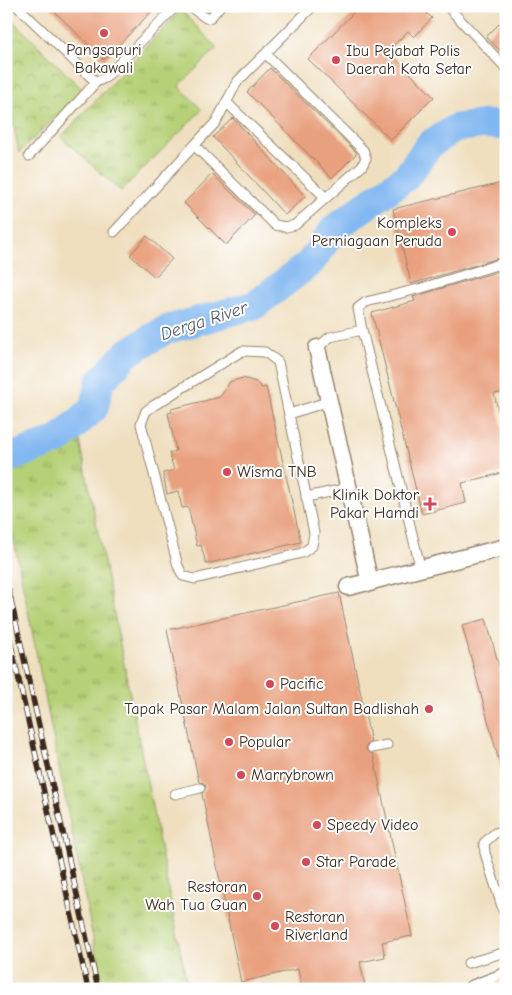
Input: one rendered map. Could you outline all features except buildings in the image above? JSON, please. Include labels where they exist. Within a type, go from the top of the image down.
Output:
[{"type":"street","points":[[318,348],[370,583]]},
{"type":"street","points":[[348,587],[370,583],[506,547]]},
{"type":"street","points":[[472,989],[506,976]]},
{"type":"lane","points":[[17,6],[96,82]]},
{"type":"lane","points":[[29,156],[96,82],[105,78],[176,6]]},
{"type":"lane","points":[[189,6],[206,18],[211,17],[220,6]]},
{"type":"lane","points":[[114,232],[196,146],[216,122],[237,82],[313,6]]},
{"type":"lane","points":[[449,8],[506,68]]},
{"type":"lane","points":[[196,146],[275,225],[286,227],[295,225],[362,166],[366,158],[363,150],[266,54]]},
{"type":"lane","points":[[226,102],[326,198]]},
{"type":"lane","points":[[421,570],[358,308],[366,302],[422,288],[506,262]]},
{"type":"lane","points":[[318,348],[330,336],[362,330]]},
{"type":"lane","points":[[242,351],[265,352],[278,362],[306,497],[314,533],[312,546],[302,553],[195,579],[183,576],[178,566],[141,424],[146,412],[242,351]]},
{"type":"lane","points":[[288,414],[330,401]]},
{"type":"lane","points":[[306,497],[349,488]]},
{"type":"lane","points":[[372,748],[387,745]]},
{"type":"lane","points":[[175,794],[200,788]]},
{"type":"lane","points":[[506,830],[495,833],[484,844],[484,853],[506,919]]},
{"type":"lane","points":[[468,963],[506,952]]},
{"type":"green space","points":[[181,10],[217,48],[179,86],[202,110],[121,191],[61,137]]},
{"type":"green space","points":[[6,14],[83,90],[19,153],[6,83]]},
{"type":"green space","points":[[79,436],[188,989],[103,989],[6,500],[6,464]]},
{"type":"waterway","name":"Derga River","points":[[6,459],[59,440],[94,408],[100,382],[127,353],[165,330],[255,305],[310,263],[335,228],[406,177],[430,144],[456,128],[485,124],[506,126]]},
{"type":"railway","points":[[6,578],[98,989]]},
{"type":"railway","points":[[6,622],[88,989]]},
{"type":"place","name":"Pangsapuri Bakawali","points":[[104,33]]},
{"type":"place","name":"Ibu Pejabat Polis Daerah Kota Setar","points":[[336,60]]},
{"type":"place","name":"Kompleks Perniagaan Peruda","points":[[452,232]]},
{"type":"place","name":"Wisma TNB","points":[[227,472]]},
{"type":"place","name":"Klinik Doktor Pakar Hamdi","points":[[430,504]]},
{"type":"place","name":"Pacific","points":[[270,684]]},
{"type":"place","name":"Tapak Pasar Malam Jalan Sultan Badlishah","points":[[429,709]]},
{"type":"place","name":"Popular","points":[[229,742]]},
{"type":"place","name":"Marrybrown","points":[[241,775]]},
{"type":"place","name":"Speedy Video","points":[[317,825]]},
{"type":"place","name":"Star Parade","points":[[306,862]]},
{"type":"place","name":"Restoran Wah Tua Guan","points":[[257,896]]},
{"type":"place","name":"Restoran Riverland","points":[[275,926]]}]
